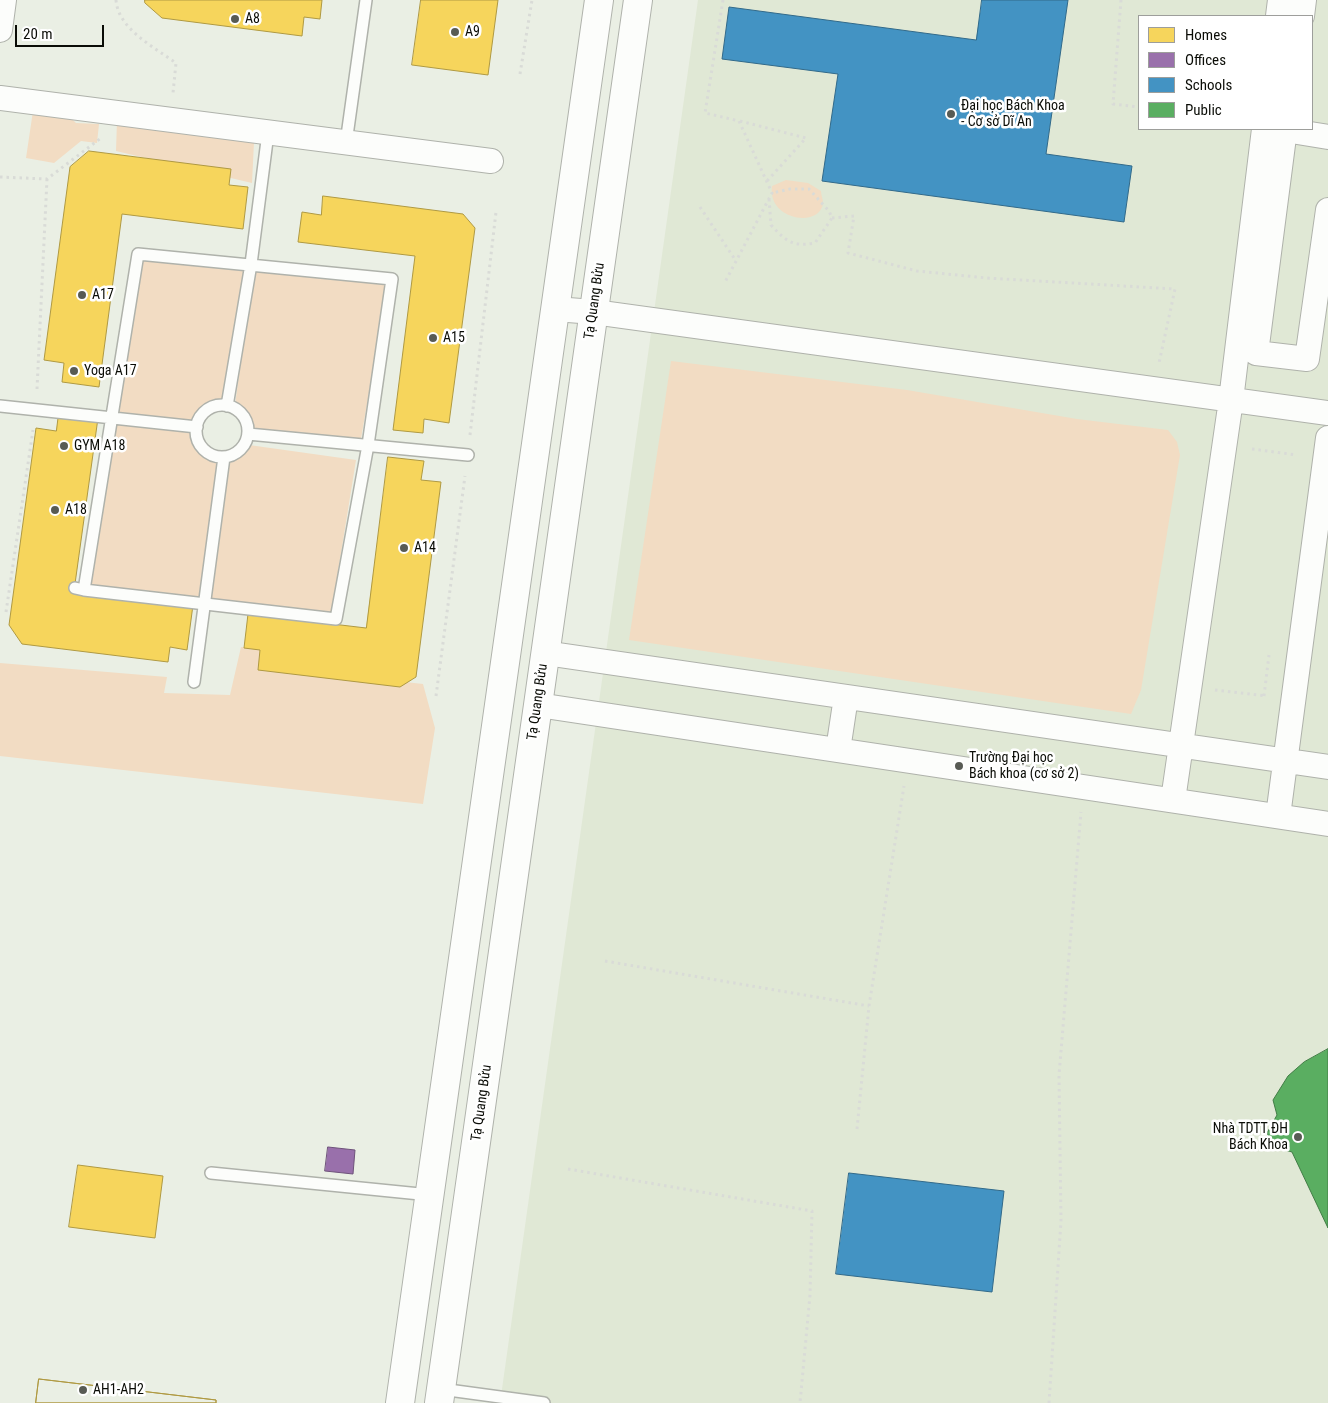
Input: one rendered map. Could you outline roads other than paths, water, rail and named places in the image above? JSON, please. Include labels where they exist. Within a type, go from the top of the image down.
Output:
[{"type":"street","points":[[0,30],[4,0]]},
{"type":"street","points":[[400,1403],[599,0]]},
{"type":"street","name":"Tạ Quang Bửu","points":[[440,1396],[638,0]]},
{"type":"street","points":[[1278,15],[1280,0]]},
{"type":"street","points":[[1302,15],[1304,0]]},
{"type":"street","points":[[0,98],[104,112],[171,118],[268,133],[491,161]]},
{"type":"street","points":[[1278,130],[1256,353],[1307,359],[1328,210]]},
{"type":"street","points":[[1173,800],[1231,400],[1278,130]]},
{"type":"street","points":[[1284,130],[1328,137]]},
{"type":"street","points":[[555,309],[594,312],[1328,413]]},
{"type":"street","points":[[1278,816],[1328,438]]},
{"type":"street","points":[[545,654],[1328,767]]},
{"type":"street","points":[[838,750],[846,698]]},
{"type":"street","points":[[538,705],[1328,824]]},
{"type":"street","points":[[430,1195],[468,1200]]},
{"type":"lane","points":[[346,143],[366,0]]},
{"type":"lane","points":[[227,406],[251,264],[268,133]]},
{"type":"lane","points":[[138,254],[251,264],[392,280],[368,445],[336,619],[80,589],[112,419],[138,254]]},
{"type":"lane","points":[[0,406],[197,427]]},
{"type":"lane","points":[[227,406],[235,408],[245,419],[248,434],[240,450],[233,455],[216,456],[203,449],[199,442],[197,427],[199,419],[211,408],[227,406]]},
{"type":"lane","points":[[248,434],[468,455]]},
{"type":"lane","points":[[194,682],[206,604],[224,457]]},
{"type":"lane","points":[[211,1173],[430,1195]]},
{"type":"lane","points":[[440,1396],[544,1403]]},
{"type":"place","name":"A8","points":[[235,19]]},
{"type":"place","name":"A9","points":[[455,32]]},
{"type":"place","name":"Đại học Bách Khoa - Cơ sở Dĩ An","points":[[951,114]]},
{"type":"place","name":"A17","points":[[82,295]]},
{"type":"place","name":"A15","points":[[433,338]]},
{"type":"place","name":"Yoga A17","points":[[74,371]]},
{"type":"place","name":"GYM A18","points":[[64,446]]},
{"type":"place","name":"A18","points":[[55,510]]},
{"type":"place","name":"A14","points":[[404,548]]},
{"type":"place","name":"Trường Đại học Bách khoa (cơ sở 2)","points":[[959,766]]},
{"type":"place","name":"Nhà TDTT ĐH Bách Khoa","points":[[1298,1137]]},
{"type":"place","name":"AH1-AH2","points":[[83,1390]]}]
